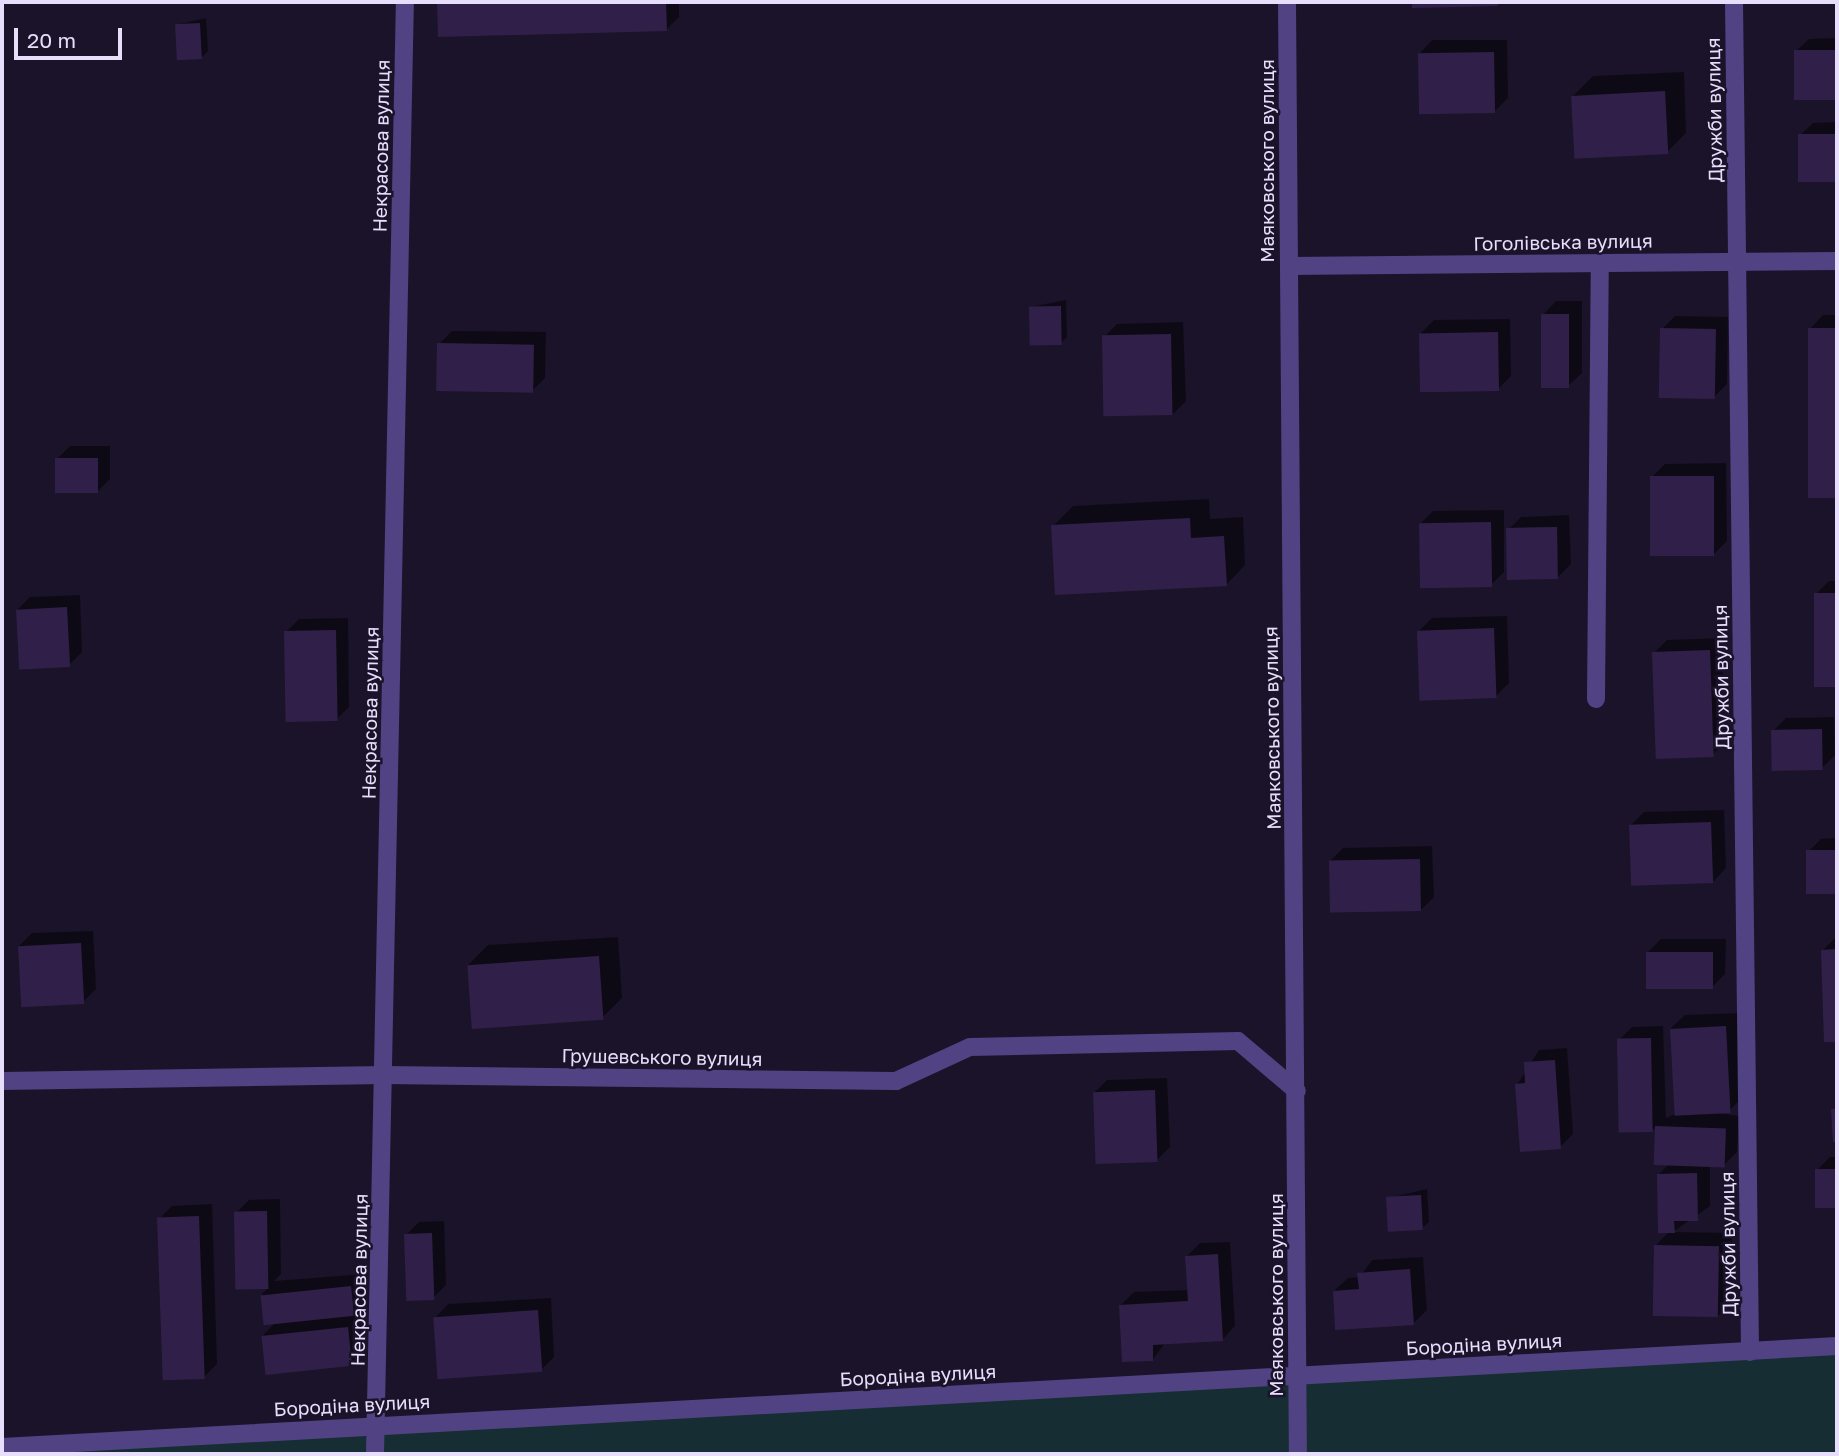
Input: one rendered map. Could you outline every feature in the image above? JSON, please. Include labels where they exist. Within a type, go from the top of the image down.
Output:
[{"type":"street","name":"Некрасова вулиця","points":[[375,1454],[405,2]]},
{"type":"street","name":"Маяковського вулиця","points":[[1287,2],[1298,1454]]},
{"type":"street","name":"Дружби вулиця","points":[[1734,2],[1750,1352]]},
{"type":"street","name":"Гоголівська вулиця","points":[[1289,266],[1837,261]]},
{"type":"street","points":[[1596,699],[1600,263]]},
{"type":"street","name":"Грушевського вулиця","points":[[2,1081],[384,1075],[896,1081],[970,1047],[1238,1041],[1297,1091]]},
{"type":"street","name":"Бородіна вулиця","points":[[2,1447],[1837,1346]]},
{"type":"green space","points":[[1837,1347],[1837,1454],[1305,1454],[1304,1380]]},
{"type":"green space","points":[[1292,1383],[1293,1454],[2,1454]]},
{"type":"building","points":[[437,2],[666,2],[667,31],[438,37]]},
{"type":"building","points":[[1412,2],[1498,2],[1498,6],[1412,8]]},
{"type":"building","points":[[200,23],[202,59],[177,60],[175,24]]},
{"type":"building","points":[[1794,50],[1837,50],[1837,100],[1794,100]]},
{"type":"building","points":[[1494,52],[1495,113],[1419,114],[1418,53]]},
{"type":"building","points":[[1665,91],[1668,154],[1574,159],[1571,96]]},
{"type":"building","points":[[1798,134],[1837,134],[1837,182],[1798,182]]},
{"type":"building","points":[[1061,306],[1062,345],[1030,346],[1029,307]]},
{"type":"building","points":[[1541,314],[1569,314],[1569,388],[1541,388]]},
{"type":"building","points":[[1660,328],[1716,329],[1715,399],[1659,398]]},
{"type":"building","points":[[1808,328],[1837,328],[1837,498],[1808,498]]},
{"type":"building","points":[[1498,332],[1499,391],[1420,392],[1419,333]]},
{"type":"building","points":[[1171,334],[1172,415],[1103,416],[1102,335]]},
{"type":"building","points":[[437,343],[534,345],[533,393],[436,391]]},
{"type":"building","points":[[55,458],[98,458],[98,493],[55,493]]},
{"type":"building","points":[[1650,476],[1714,476],[1714,556],[1650,556]]},
{"type":"building","points":[[1190,518],[1191,538],[1224,536],[1227,586],[1055,595],[1051,525]]},
{"type":"building","points":[[1491,522],[1492,587],[1420,588],[1419,523]]},
{"type":"building","points":[[1557,527],[1558,579],[1507,580],[1506,528]]},
{"type":"building","points":[[1814,593],[1837,593],[1837,687],[1814,687]]},
{"type":"building","points":[[67,607],[70,667],[19,670],[16,610]]},
{"type":"building","points":[[1494,628],[1496,698],[1419,701],[1417,631]]},
{"type":"building","points":[[336,630],[338,721],[286,722],[284,631]]},
{"type":"building","points":[[1710,650],[1714,757],[1656,759],[1652,652]]},
{"type":"building","points":[[1822,729],[1823,770],[1772,771],[1771,730]]},
{"type":"building","points":[[1711,822],[1713,883],[1631,886],[1629,825]]},
{"type":"building","points":[[1806,850],[1837,850],[1837,894],[1806,894]]},
{"type":"building","points":[[1420,859],[1421,911],[1330,913],[1329,861]]},
{"type":"building","points":[[81,943],[84,1004],[21,1007],[18,946]]},
{"type":"building","points":[[1837,949],[1837,1042],[1824,1042],[1821,950]]},
{"type":"building","points":[[1646,952],[1713,952],[1713,989],[1646,989]]},
{"type":"building","points":[[599,956],[603,1020],[472,1029],[467,965]]},
{"type":"building","points":[[1726,1026],[1731,1113],[1675,1116],[1670,1029]]},
{"type":"building","points":[[1651,1038],[1653,1132],[1619,1133],[1617,1039]]},
{"type":"building","points":[[1555,1060],[1561,1149],[1520,1152],[1515,1084],[1525,1083],[1524,1062]]},
{"type":"building","points":[[1155,1090],[1158,1162],[1096,1164],[1093,1092]]},
{"type":"building","points":[[1831,1109],[1837,1109],[1837,1142],[1833,1142]]},
{"type":"building","points":[[1655,1126],[1726,1128],[1725,1167],[1654,1165]]},
{"type":"building","points":[[1815,1169],[1837,1169],[1837,1208],[1815,1208]]},
{"type":"building","points":[[1697,1173],[1698,1221],[1674,1221],[1675,1233],[1658,1233],[1657,1174]]},
{"type":"building","points":[[1421,1195],[1423,1230],[1388,1232],[1386,1197]]},
{"type":"building","points":[[267,1211],[268,1289],[235,1290],[234,1212]]},
{"type":"building","points":[[199,1216],[205,1379],[163,1380],[157,1217]]},
{"type":"building","points":[[432,1233],[434,1300],[406,1301],[404,1234]]},
{"type":"building","points":[[1654,1245],[1719,1246],[1718,1317],[1653,1316]]},
{"type":"building","points":[[1218,1254],[1223,1341],[1153,1345],[1153,1361],[1122,1362],[1119,1305],[1188,1301],[1185,1256]]},
{"type":"building","points":[[1410,1269],[1414,1325],[1335,1330],[1333,1291],[1359,1289],[1357,1273]]},
{"type":"building","points":[[351,1286],[354,1316],[264,1325],[260,1296]]},
{"type":"building","points":[[538,1310],[542,1372],[438,1379],[433,1317]]},
{"type":"building","points":[[348,1327],[352,1366],[266,1375],[261,1336]]}]
